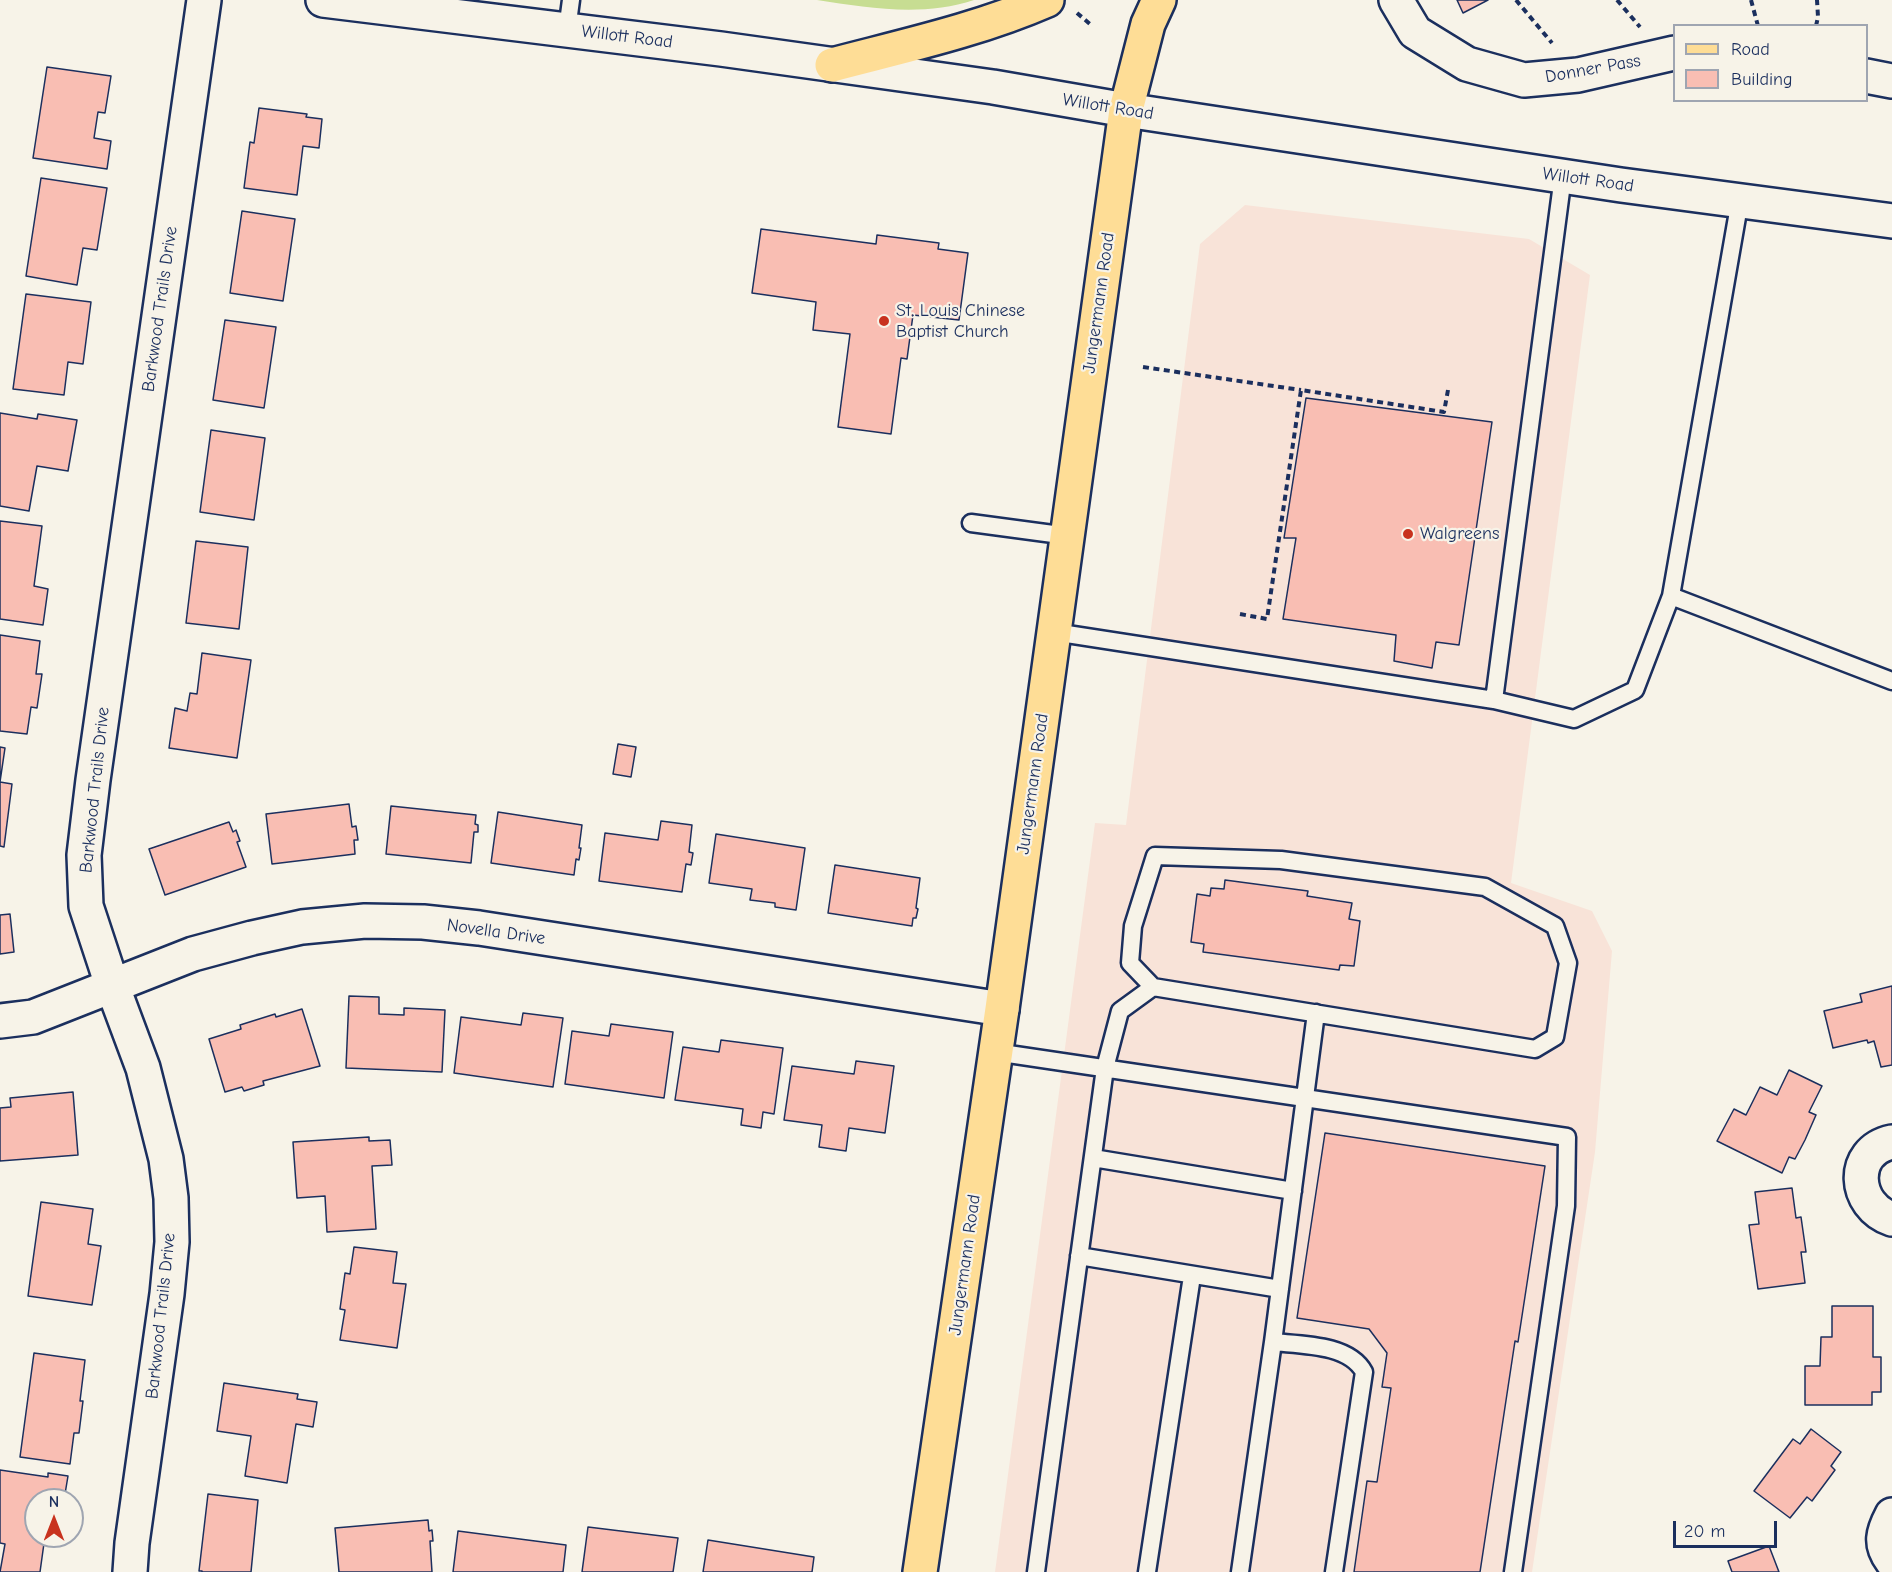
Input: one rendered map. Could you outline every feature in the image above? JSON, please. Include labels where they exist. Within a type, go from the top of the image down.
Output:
[{"type":"main road","points":[[832,65],[1010,16],[1047,0]]},
{"type":"main road","name":"Jungermann Road","points":[[920,1572],[1002,1009],[1126,110],[1148,24],[1159,0]]},
{"type":"street","name":"Barkwood Trails Drive","points":[[130,1572],[132,1543],[167,1294],[172,1242],[171,1198],[166,1159],[143,1068],[86,906],[84,855],[94,768],[204,0]]},
{"type":"street","name":"Willott Road","points":[[323,0],[569,15],[721,49],[993,87],[1126,110],[1563,176],[1892,221]]},
{"type":"street","name":"Donner Pass","points":[[1396,0],[1414,32],[1467,64],[1524,80],[1578,75],[1673,53]]},
{"type":"street","points":[[1868,76],[1892,81]]},
{"type":"street","name":"Novella Drive","points":[[0,1020],[33,1017],[193,954],[302,927],[365,921],[423,922],[479,928],[1002,1009]]},
{"type":"street","points":[[1892,1142],[1885,1143],[1874,1150],[1866,1160],[1861,1172],[1861,1185],[1864,1198],[1872,1208],[1882,1216],[1892,1219]]},
{"type":"street","points":[[1892,1515],[1885,1528],[1883,1544],[1892,1561]]},
{"type":"lane","points":[[1494,700],[1563,176]]},
{"type":"lane","points":[[1054,632],[1494,700],[1574,719],[1635,690],[1671,596],[1740,200]]},
{"type":"lane","points":[[971,523],[1068,536]]},
{"type":"lane","points":[[1671,596],[1892,681]]},
{"type":"lane","points":[[1155,856],[1281,860],[1485,887],[1555,926],[1568,963],[1555,1037],[1535,1049],[1153,987],[1130,963],[1133,926],[1155,856]]},
{"type":"lane","points":[[1036,1572],[1105,1068],[1120,1011],[1153,987]]},
{"type":"lane","points":[[1240,1572],[1316,1013]]},
{"type":"lane","points":[[995,1052],[1567,1137],[1566,1206],[1513,1572]]},
{"type":"lane","points":[[1093,1158],[1293,1191]]},
{"type":"lane","points":[[1079,1256],[1280,1289]]},
{"type":"lane","points":[[1147,1572],[1192,1276]]},
{"type":"lane","points":[[1273,1342],[1334,1350],[1351,1357],[1360,1364],[1364,1372],[1334,1572]]},
{"type":"path","points":[[1516,0],[1578,75]]},
{"type":"path","points":[[1751,0],[1757,24]]},
{"type":"path","points":[[1816,24],[1817,0]]},
{"type":"path","points":[[1143,367],[1444,412],[1448,390]]},
{"type":"path","points":[[1240,614],[1268,619],[1301,390]]},
{"type":"shaded area","points":[[1245,205],[1529,239],[1590,275],[1511,883],[1592,911],[1612,951],[1595,1152],[1532,1572],[995,1572],[1095,823],[1126,825],[1200,244]]},
{"type":"green space","points":[[817,0],[974,0],[915,10],[856,6]]},
{"type":"building","points":[[1457,0],[1488,0],[1463,13]]},
{"type":"building","points":[[47,67],[111,76],[105,113],[98,112],[94,138],[111,141],[107,169],[33,158]]},
{"type":"building","points":[[259,108],[307,114],[306,117],[322,119],[319,148],[303,146],[297,195],[244,188],[250,142],[254,143]]},
{"type":"building","points":[[41,178],[107,188],[97,250],[83,248],[77,285],[26,276]]},
{"type":"building","points":[[242,211],[295,219],[283,301],[230,293]]},
{"type":"building","points":[[761,229],[876,244],[877,235],[939,243],[938,249],[968,253],[959,320],[913,315],[907,359],[901,358],[891,434],[838,427],[850,334],[813,330],[816,302],[752,293]]},
{"type":"building","points":[[26,294],[91,302],[83,364],[68,362],[64,395],[13,389]]},
{"type":"building","points":[[225,320],[276,327],[264,408],[213,400]]},
{"type":"building","points":[[1306,398],[1492,422],[1459,645],[1436,642],[1432,668],[1394,661],[1396,635],[1283,619],[1296,538],[1284,538]]},
{"type":"building","points":[[0,413],[37,419],[38,414],[77,420],[68,471],[37,466],[29,511],[0,506]]},
{"type":"building","points":[[211,430],[265,438],[254,520],[200,512]]},
{"type":"building","points":[[0,521],[42,526],[34,586],[48,589],[43,625],[0,619]]},
{"type":"building","points":[[196,541],[248,547],[239,629],[186,623]]},
{"type":"building","points":[[0,635],[40,641],[36,674],[42,674],[37,708],[31,707],[27,734],[0,731]]},
{"type":"building","points":[[202,653],[251,660],[237,758],[169,748],[175,708],[187,711],[190,693],[197,694]]},
{"type":"building","points":[[618,744],[636,747],[631,777],[613,774]]},
{"type":"building","points":[[0,747],[5,748],[0,782]]},
{"type":"building","points":[[0,782],[12,784],[4,847],[0,846]]},
{"type":"building","points":[[349,804],[352,827],[356,826],[358,840],[354,840],[355,854],[272,864],[266,814]]},
{"type":"building","points":[[391,806],[476,815],[475,824],[478,825],[478,832],[474,832],[471,863],[386,854]]},
{"type":"building","points":[[498,812],[582,825],[579,848],[581,848],[579,860],[576,859],[574,875],[491,863]]},
{"type":"building","points":[[661,821],[692,825],[689,852],[693,853],[691,865],[686,864],[682,892],[599,881],[605,833],[658,840]]},
{"type":"building","points":[[229,822],[233,832],[236,830],[240,841],[237,842],[246,867],[165,895],[149,849]]},
{"type":"building","points":[[716,834],[805,848],[796,910],[775,907],[775,903],[750,900],[752,889],[709,883]]},
{"type":"building","points":[[835,865],[920,878],[916,908],[918,909],[912,926],[828,913]]},
{"type":"building","points":[[1225,880],[1308,891],[1307,896],[1352,903],[1349,919],[1360,921],[1354,966],[1340,965],[1339,970],[1203,952],[1204,944],[1191,942],[1197,894],[1210,896],[1211,888],[1224,889]]},
{"type":"building","points":[[10,914],[14,952],[0,954],[0,915]]},
{"type":"building","points":[[1892,986],[1892,1065],[1881,1067],[1874,1041],[1868,1043],[1867,1040],[1833,1048],[1824,1011],[1862,1002],[1860,994]]},
{"type":"building","points":[[349,996],[379,997],[379,1014],[404,1015],[404,1008],[445,1010],[442,1072],[346,1068]]},
{"type":"building","points":[[302,1009],[320,1066],[263,1081],[264,1085],[244,1091],[242,1087],[225,1092],[209,1039],[241,1029],[240,1025],[275,1014],[276,1017]]},
{"type":"building","points":[[523,1013],[563,1018],[553,1087],[454,1073],[461,1017],[521,1025]]},
{"type":"building","points":[[611,1024],[673,1032],[664,1098],[565,1084],[572,1031],[609,1036]]},
{"type":"building","points":[[721,1040],[783,1048],[774,1114],[763,1112],[761,1128],[741,1125],[743,1109],[675,1100],[683,1047],[719,1052]]},
{"type":"building","points":[[856,1061],[894,1066],[885,1133],[849,1128],[846,1151],[819,1147],[822,1125],[784,1120],[792,1066],[854,1074]]},
{"type":"building","points":[[1789,1070],[1822,1086],[1809,1112],[1816,1115],[1805,1140],[1795,1159],[1789,1157],[1782,1173],[1717,1141],[1734,1109],[1746,1115],[1760,1087],[1777,1095]]},
{"type":"building","points":[[73,1092],[78,1155],[0,1161],[0,1108],[11,1107],[10,1098]]},
{"type":"building","points":[[1325,1133],[1545,1166],[1518,1342],[1515,1341],[1480,1572],[1354,1572],[1367,1481],[1377,1482],[1391,1388],[1382,1387],[1387,1353],[1369,1329],[1297,1318]]},
{"type":"building","points":[[369,1137],[369,1141],[390,1140],[392,1165],[372,1166],[376,1229],[327,1232],[325,1196],[297,1198],[293,1142]]},
{"type":"building","points":[[1792,1188],[1796,1218],[1801,1217],[1806,1252],[1801,1252],[1805,1283],[1758,1289],[1749,1225],[1759,1224],[1755,1192]]},
{"type":"building","points":[[41,1202],[93,1209],[88,1244],[101,1246],[92,1305],[28,1296]]},
{"type":"building","points":[[354,1247],[397,1252],[393,1283],[406,1284],[397,1348],[340,1340],[345,1310],[340,1309],[345,1273],[350,1274]]},
{"type":"building","points":[[1832,1306],[1873,1306],[1873,1357],[1881,1357],[1881,1392],[1872,1392],[1872,1405],[1805,1405],[1805,1366],[1820,1366],[1821,1337],[1832,1337]]},
{"type":"building","points":[[34,1353],[85,1360],[79,1433],[74,1433],[70,1464],[20,1457]]},
{"type":"building","points":[[224,1383],[298,1394],[297,1399],[317,1402],[313,1427],[296,1424],[287,1483],[245,1476],[251,1436],[217,1431]]},
{"type":"building","points":[[1811,1429],[1841,1452],[1831,1466],[1835,1470],[1812,1501],[1807,1497],[1790,1518],[1754,1491],[1793,1439],[1800,1444]]},
{"type":"building","points":[[0,1470],[48,1477],[48,1473],[68,1476],[66,1488],[24,1488],[24,1548],[43,1548],[40,1572],[0,1572],[5,1544],[0,1543]]},
{"type":"building","points":[[208,1494],[258,1500],[251,1572],[199,1571]]},
{"type":"building","points":[[428,1520],[433,1541],[430,1541],[432,1572],[339,1572],[335,1528]]},
{"type":"building","points":[[588,1527],[678,1538],[673,1572],[582,1572]]},
{"type":"building","points":[[458,1531],[566,1545],[563,1572],[453,1572]]},
{"type":"building","points":[[708,1540],[814,1557],[812,1572],[703,1572]]},
{"type":"building","points":[[1769,1546],[1779,1572],[1732,1572],[1728,1561]]},
{"type":"place","name":"St. Louis Chinese Baptist Church","points":[[884,321]]},
{"type":"place","name":"Walgreens","points":[[1408,534]]}]
